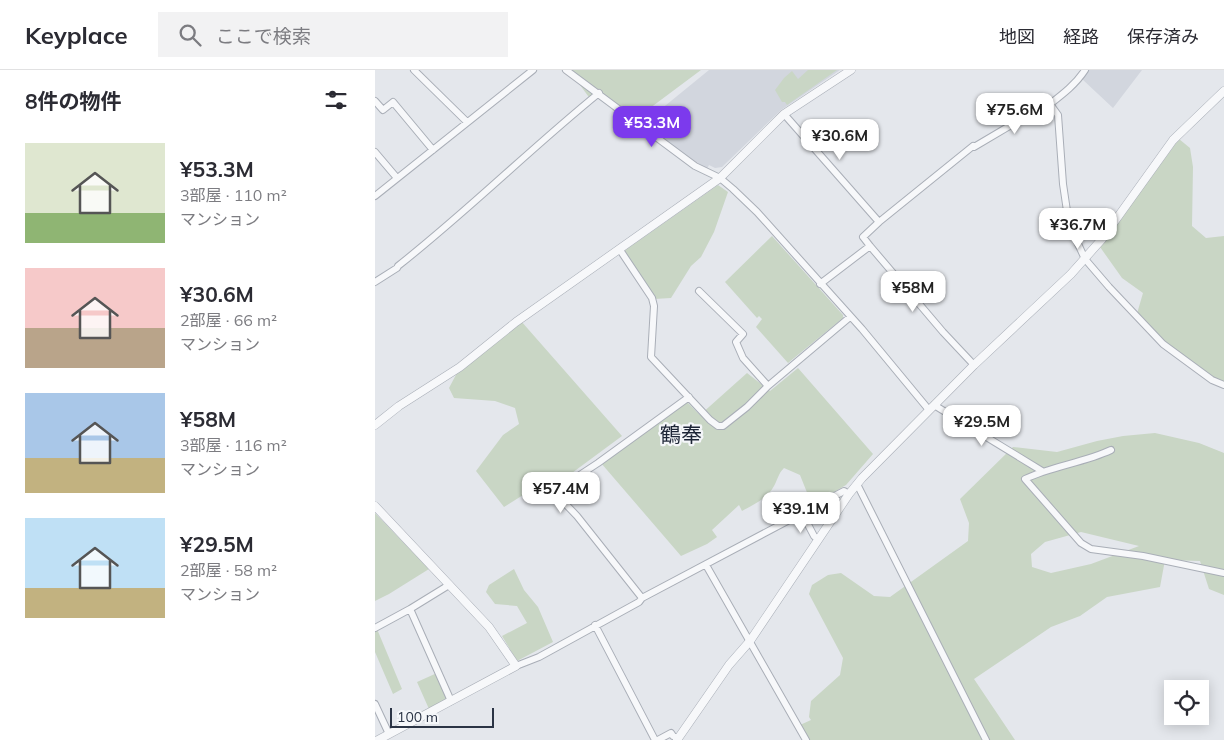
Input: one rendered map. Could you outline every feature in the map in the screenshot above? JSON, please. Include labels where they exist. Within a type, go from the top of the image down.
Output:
[{"type":"street","points":[[415,70],[467,122]]},
{"type":"street","points":[[375,196],[533,70]]},
{"type":"street","points":[[566,70],[695,166],[720,178],[757,212],[931,408],[1041,471]]},
{"type":"street","points":[[375,425],[399,406],[460,367],[516,322],[720,178],[785,114],[851,70]]},
{"type":"street","points":[[974,365],[943,332],[863,237],[973,146],[1049,102],[1050,104],[1080,78],[1085,70]]},
{"type":"street","points":[[595,625],[656,740],[671,733],[678,739],[729,665],[750,641],[849,494],[873,465],[974,365],[1047,298],[1085,258],[1126,206],[1173,140],[1224,91]]},
{"type":"street","points":[[375,282],[397,268],[439,234],[515,168],[552,131],[599,93]]},
{"type":"street","points":[[375,101],[383,110],[393,102],[433,150]]},
{"type":"street","points":[[1050,104],[1058,115],[1067,211],[1073,233],[1085,258],[1109,287],[1163,344],[1212,380],[1224,385]]},
{"type":"street","points":[[785,114],[879,222]]},
{"type":"street","points":[[375,152],[397,178]]},
{"type":"street","points":[[820,284],[870,246]]},
{"type":"street","points":[[620,250],[652,298],[654,306],[651,357],[710,420],[719,426],[723,426],[747,407],[768,386],[850,317]]},
{"type":"street","points":[[699,291],[743,334],[736,342],[743,358],[768,386]]},
{"type":"street","points":[[642,598],[577,516],[554,492],[598,463],[689,397]]},
{"type":"street","points":[[1111,450],[1075,463],[1041,471],[1025,479],[1081,543],[1091,549],[1143,556],[1224,573]]},
{"type":"street","points":[[857,484],[986,740]]},
{"type":"street","points":[[378,740],[516,666],[539,657],[639,602],[642,598],[844,491],[849,494]]},
{"type":"street","points":[[375,506],[489,627],[516,666]]},
{"type":"street","points":[[802,513],[814,536],[818,539]]},
{"type":"street","points":[[706,564],[806,740]]},
{"type":"street","points":[[375,628],[449,585]]},
{"type":"street","points":[[410,609],[451,701]]},
{"type":"street","points":[[375,704],[389,734]]},
{"type":"shaded area","points":[[709,70],[840,70],[781,110],[722,167],[715,168],[709,165],[707,169],[644,123]]},
{"type":"shaded area","points":[[1087,70],[1142,70],[1113,108],[1082,79]]},
{"type":"green space","points":[[569,70],[701,70],[638,117],[602,94],[591,100]]},
{"type":"green space","points":[[808,70],[837,70],[787,105],[785,102],[782,102],[775,90],[784,78],[792,71],[798,79]]},
{"type":"green space","points":[[1179,139],[1190,148],[1193,167],[1192,226],[1206,238],[1224,236],[1224,383],[1200,375],[1190,364],[1145,330],[1136,317],[1143,293],[1122,278],[1100,247]]},
{"type":"green space","points":[[718,185],[728,192],[714,232],[701,257],[691,266],[671,298],[654,299],[624,251]]},
{"type":"green space","points":[[772,236],[843,315],[843,318],[788,363],[756,327],[762,319],[759,316],[757,318],[725,282]]},
{"type":"green space","points":[[521,321],[622,436],[553,487],[539,485],[504,507],[476,471],[503,435],[519,424],[515,408],[495,401],[454,398],[449,388],[458,371]]},
{"type":"green space","points":[[798,368],[873,454],[846,485],[812,505],[800,475],[784,468],[771,490],[764,497],[742,511],[739,505],[712,530],[717,537],[707,544],[681,556],[601,463],[687,402],[700,415],[747,373],[770,391]]},
{"type":"green space","points":[[1155,433],[1199,443],[1224,453],[1224,595],[1209,589],[1200,561],[1165,560],[1160,587],[1107,597],[1080,616],[1051,627],[974,679],[1015,740],[808,740],[800,725],[811,720],[809,717],[811,701],[840,675],[843,658],[809,594],[812,585],[828,575],[841,573],[874,596],[890,597],[968,541],[969,523],[960,499],[1013,447],[1057,452],[1123,436]],"holes":[[[1081,532],[1139,546],[1091,564],[1051,573],[1032,567],[1031,554],[1045,542]]]},
{"type":"green space","points":[[375,513],[429,569],[375,601]]},
{"type":"green space","points":[[514,569],[524,590],[538,607],[553,642],[517,661],[502,636],[527,623],[517,606],[495,604],[486,592],[489,585]]},
{"type":"green space","points":[[377,629],[402,689],[393,694],[375,652],[375,630]]},
{"type":"green space","points":[[437,673],[447,699],[429,709],[417,682]]},
{"type":"district","name":"鶴奉","points":[[681,434]]}]
